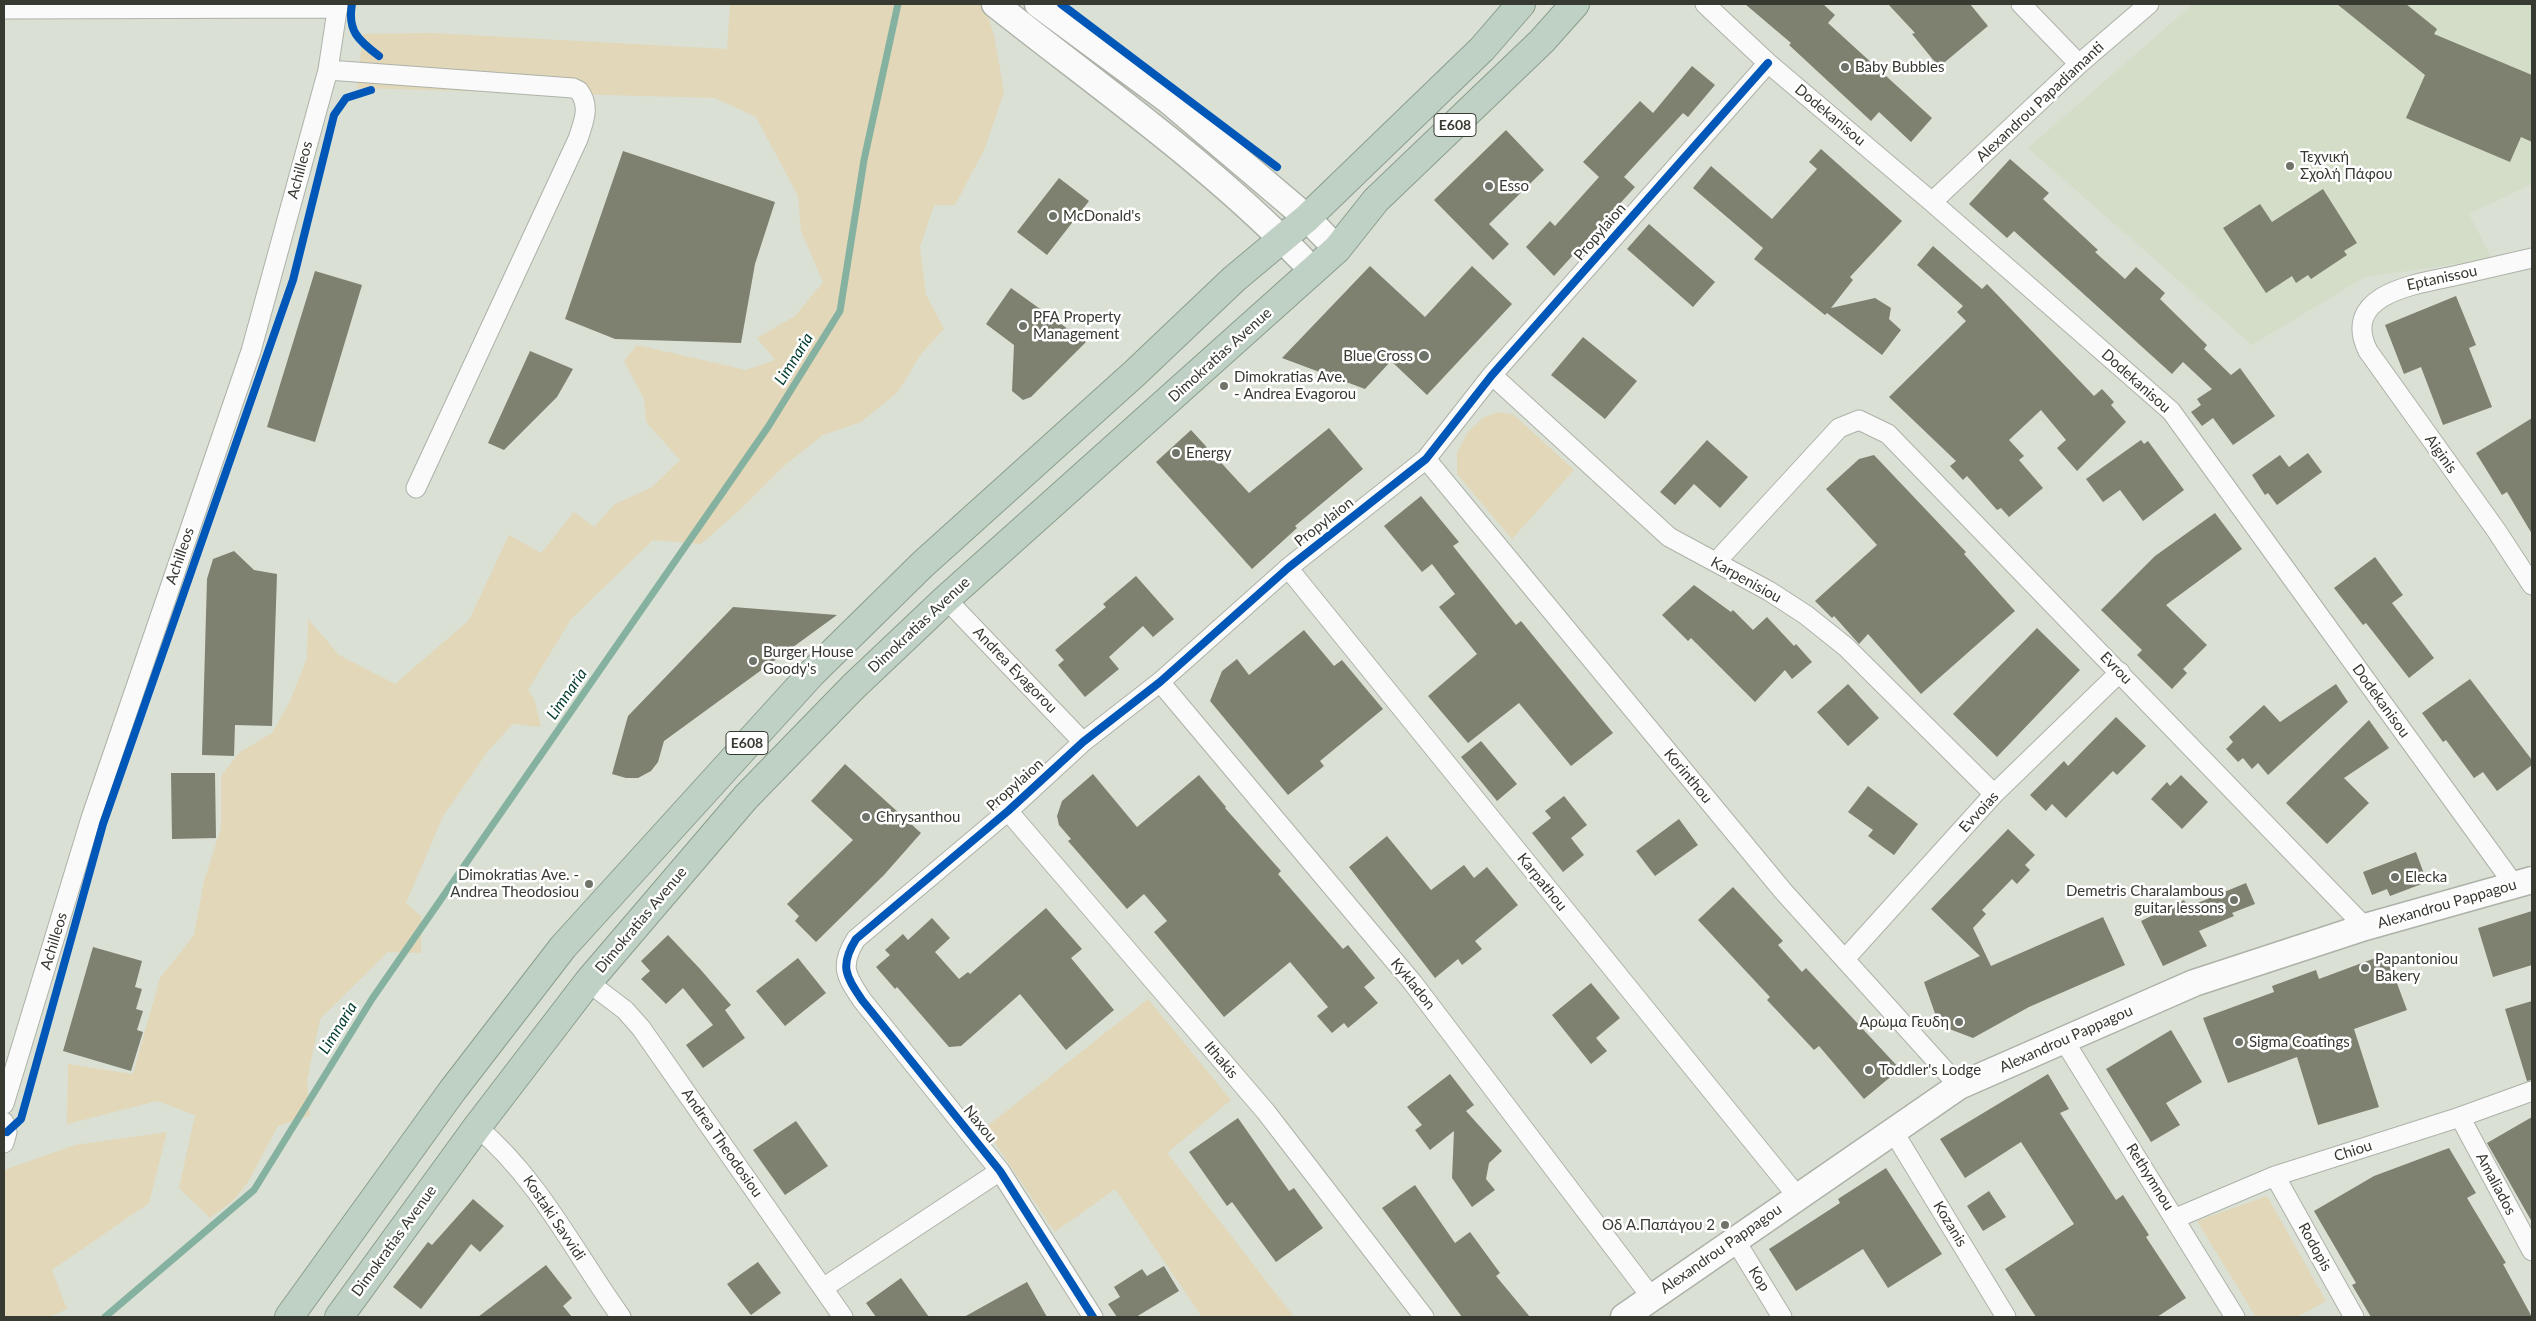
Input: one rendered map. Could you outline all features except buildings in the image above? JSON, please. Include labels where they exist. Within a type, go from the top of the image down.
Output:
[{"type":"highway","name":"E608","points":[[289,1317],[452,1091],[563,947],[716,776],[812,673],[923,564],[1135,373],[1234,279],[1307,218],[1482,49],[1521,4]]},
{"type":"highway","name":"Dimokratias Avenue","points":[[339,1317],[476,1127],[588,982],[746,797],[853,688],[946,599],[1337,249],[1376,200],[1542,41],[1575,4]]},
{"type":"street","points":[[995,4],[1179,149],[1282,239],[1313,271]]},
{"type":"street","points":[[1038,4],[1168,100],[1307,218],[1337,249]]},
{"type":"street","name":"Dodekanisou","points":[[1705,4],[1768,63],[1932,202],[2171,411],[2524,883]]},
{"type":"street","points":[[2021,4],[2079,64]]},
{"type":"street","name":"Alexandrou Papadiamanti","points":[[1932,202],[2079,64],[2149,4]]},
{"type":"street","points":[[4,9],[338,6]]},
{"type":"street","name":"Achilleos","points":[[4,1104],[91,818],[251,351],[328,70],[338,6]]},
{"type":"street","name":"Propylaion","points":[[847,953],[856,939],[1008,811],[1083,742],[1160,682],[1288,568],[1426,459],[1492,375],[1768,63]]},
{"type":"street","points":[[328,70],[573,88],[579,91],[586,104],[578,139],[416,488]]},
{"type":"street","name":"Eptanissou","points":[[2364,318],[2376,301],[2400,288],[2532,258]]},
{"type":"street","name":"Aiginis","points":[[2364,318],[2362,327],[2363,340],[2368,351],[2496,530],[2532,585]]},
{"type":"street","name":"Karpenisiou","points":[[1492,375],[1669,537],[1769,591],[1806,615],[1846,647],[1994,794]]},
{"type":"street","name":"Evrou","points":[[1716,562],[1839,428],[1859,420],[1888,434],[2365,927]]},
{"type":"street","name":"Korinthou","points":[[1426,459],[1783,891],[1959,1086]]},
{"type":"street","name":"Karpathou","points":[[1288,568],[1797,1196]]},
{"type":"street","name":"Andrea Eyagorou","points":[[946,599],[1083,742]]},
{"type":"street","name":"Evvoias","points":[[1845,959],[1994,794],[2120,672]]},
{"type":"street","name":"Kykladon","points":[[1160,682],[1413,983],[1652,1298]]},
{"type":"street","name":"Ithakis","points":[[1008,811],[1266,1112],[1424,1317]]},
{"type":"street","name":"Alexandrou Pappagou","points":[[1624,1317],[1959,1086],[2194,983],[2365,927],[2524,883]]},
{"type":"street","name":"Naxou","points":[[847,953],[845,968],[851,983],[862,1000],[1000,1171],[1093,1317]]},
{"type":"street","name":"Andrea Theodosiou","points":[[588,982],[625,1010],[641,1028],[842,1317]]},
{"type":"street","name":"Rethymnou","points":[[2063,1039],[2176,1218],[2235,1317]]},
{"type":"street","name":"Chiou","points":[[2176,1218],[2275,1176],[2460,1117],[2532,1091]]},
{"type":"street","name":"Amaliados","points":[[2460,1117],[2532,1251]]},
{"type":"street","points":[[4,1122],[7,1132],[4,1143]]},
{"type":"street","name":"Kostaki Savvidi","points":[[476,1127],[498,1145],[524,1173],[618,1316]]},
{"type":"street","name":"Kozanis","points":[[1893,1131],[2006,1317]]},
{"type":"street","points":[[823,1288],[1000,1171]]},
{"type":"street","name":"Rodopis","points":[[2275,1176],[2354,1317]]},
{"type":"street","name":"Kop","points":[[1735,1240],[1782,1317]]},
{"type":"shaded area","points":[[730,4],[984,4],[994,35],[1004,92],[985,148],[955,205],[934,205],[920,247],[926,295],[944,329],[921,354],[898,392],[861,422],[823,435],[784,466],[744,506],[701,544],[653,540],[571,619],[528,690],[534,699],[541,727],[513,724],[488,751],[443,816],[406,903],[421,916],[421,953],[388,952],[320,1019],[307,1080],[310,1115],[278,1126],[248,1182],[234,1200],[210,1218],[179,1188],[195,1115],[157,1101],[67,1124],[68,1064],[133,1074],[160,978],[194,935],[204,881],[221,828],[221,776],[240,752],[272,733],[290,701],[307,658],[308,619],[339,655],[395,684],[469,620],[509,535],[541,553],[574,512],[594,527],[615,504],[651,488],[680,460],[646,422],[644,399],[624,361],[637,345],[746,370],[775,360],[757,338],[795,316],[823,282],[801,231],[798,196],[756,117],[715,98],[357,88],[363,34],[431,33],[727,49]]},
{"type":"shaded area","name":"Τεχνική Σχολή Πάφου","points":[[2193,4],[2532,4],[2532,184],[2469,214],[2492,259],[2365,277],[2252,345],[2028,148]]},
{"type":"shaded area","points":[[1499,412],[1514,415],[1574,470],[1512,539],[1457,474],[1457,453],[1468,432],[1484,417]]},
{"type":"shaded area","points":[[1148,999],[1231,1100],[1167,1153],[1294,1317],[1202,1317],[1115,1189],[1055,1232],[985,1128]]},
{"type":"shaded area","points":[[167,1132],[149,1203],[52,1270],[67,1309],[49,1317],[4,1317],[4,1170],[75,1145]]},
{"type":"shaded area","points":[[2267,1196],[2326,1301],[2297,1317],[2256,1317],[2197,1221]]},
{"type":"waterway","name":"Limnaria","points":[[105,1317],[254,1190],[372,999],[768,427],[840,311],[864,160],[898,4]]},
{"type":"cycle path","points":[[352,4],[351,21],[356,34],[360,40],[379,56]]},
{"type":"cycle path","points":[[1061,4],[1277,167]]},
{"type":"cycle path","points":[[1093,1317],[1000,1171],[856,992],[849,977],[846,964],[851,948],[856,939],[1008,811],[1083,742],[1160,682],[1288,568],[1426,459],[1492,375],[1768,63]]},
{"type":"cycle path","points":[[7,1132],[21,1119],[103,824],[293,280],[334,115],[346,98],[371,90]]},
{"type":"place","name":"Baby Bubbles","points":[[1845,67]]},
{"type":"place","name":"Τεχνική Σχολή Πάφου","points":[[2290,166]]},
{"type":"place","name":"Esso","points":[[1489,186]]},
{"type":"place","name":"McDonald's","points":[[1053,216]]},
{"type":"place","name":"PFA Property Management","points":[[1023,326]]},
{"type":"place","name":"Blue Cross","points":[[1424,356]]},
{"type":"place","name":"Dimokratias Ave. - Andrea Evagorou","points":[[1224,386]]},
{"type":"place","name":"Energy","points":[[1176,453]]},
{"type":"place","name":"Burger House Goody's","points":[[753,661]]},
{"type":"place","name":"Chrysanthou","points":[[866,817]]},
{"type":"place","name":"Elecka","points":[[2395,877]]},
{"type":"place","name":"Dimokratias Ave. - Andrea Theodosiou","points":[[589,884]]},
{"type":"place","name":"Demetris Charalambous guitar lessons","points":[[2234,900]]},
{"type":"place","name":"Papantoniou Bakery","points":[[2365,968]]},
{"type":"place","name":"Αρωμα Γευδη","points":[[1959,1022]]},
{"type":"place","name":"Sigma Coatings","points":[[2239,1042]]},
{"type":"place","name":"Toddler's Lodge","points":[[1869,1070]]},
{"type":"place","name":"Οδ Α.Παπάγου 2","points":[[1725,1225]]}]
